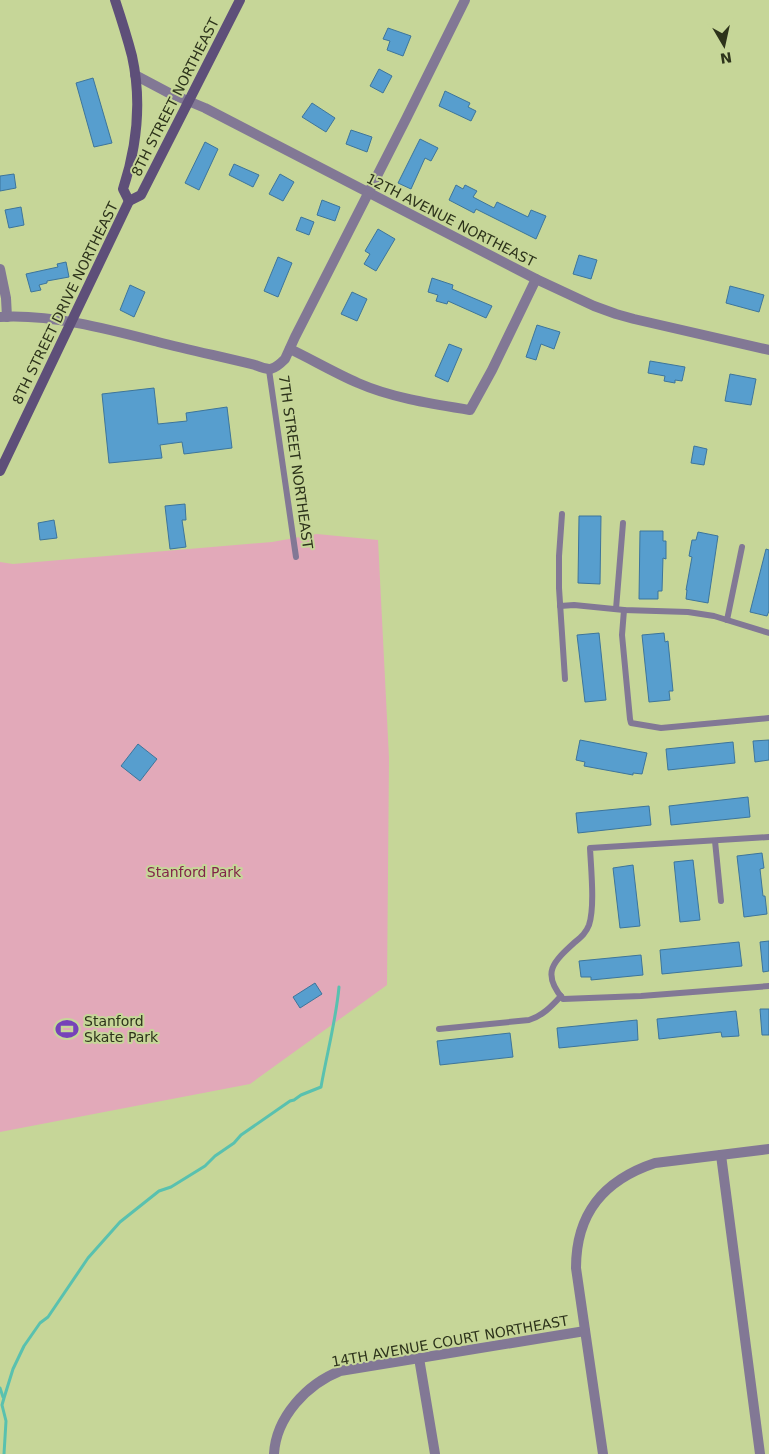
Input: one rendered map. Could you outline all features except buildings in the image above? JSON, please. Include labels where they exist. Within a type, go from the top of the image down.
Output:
[{"type":"main road","points":[[115,0],[128,40],[135,76],[138,108],[136,136],[123,189],[129,201]]},
{"type":"main road","name":"8TH STREET NORTHEAST","points":[[129,201],[141,195],[240,0]]},
{"type":"main road","name":"8TH STREET DRIVE NORTHEAST","points":[[0,471],[129,201]]},
{"type":"street","name":"7TH STREET NORTHEAST","points":[[270,370],[285,359],[464,0]]},
{"type":"street","name":"12TH AVENUE NORTHEAST","points":[[135,76],[189,101],[536,279],[594,306],[616,314],[769,350]]},
{"type":"street","points":[[0,269],[6,298],[4,317],[71,322],[270,370]]},
{"type":"street","points":[[290,349],[359,384],[382,392],[470,410],[492,370],[536,279]]},
{"type":"street","points":[[603,1454],[577,1280],[576,1256],[580,1233],[593,1204],[603,1193],[645,1166],[655,1163],[769,1149]]},
{"type":"street","points":[[721,1155],[760,1454]]},
{"type":"street","name":"14TH AVENUE COURT NORTHEAST","points":[[274,1454],[277,1433],[293,1407],[327,1376],[340,1371],[585,1331]]},
{"type":"street","points":[[419,1358],[435,1454]]},
{"type":"lane","name":"7TH STREET NORTHEAST","points":[[270,370],[296,557]]},
{"type":"lane","points":[[562,514],[559,556],[565,679]]},
{"type":"lane","points":[[616,609],[623,523]]},
{"type":"lane","points":[[727,620],[742,548]]},
{"type":"lane","points":[[560,606],[688,612],[727,620],[769,633]]},
{"type":"lane","points":[[624,610],[622,635],[631,723],[661,728],[769,718]]},
{"type":"lane","points":[[769,837],[590,848],[592,915],[586,932],[560,955],[552,968],[551,974],[556,991],[563,999],[641,996],[769,986]]},
{"type":"lane","points":[[715,841],[721,901]]},
{"type":"lane","points":[[439,1029],[529,1020],[538,1017],[561,996]]},
{"type":"green space","name":"Stanford Park","points":[[317,534],[378,540],[389,758],[387,985],[250,1084],[0,1132],[0,562],[13,564],[272,542]]},
{"type":"waterway","points":[[4,1454],[6,1421],[2,1405],[13,1369],[24,1346],[40,1323],[48,1317],[88,1258],[120,1222],[159,1191],[171,1187],[205,1166],[241,1135],[290,1101],[321,1087],[334,1024],[339,987]]},
{"type":"waterway","points":[[0,1388],[3,1397]]},
{"type":"place","name":"Stanford Skate Park","points":[[67,1029]]}]
